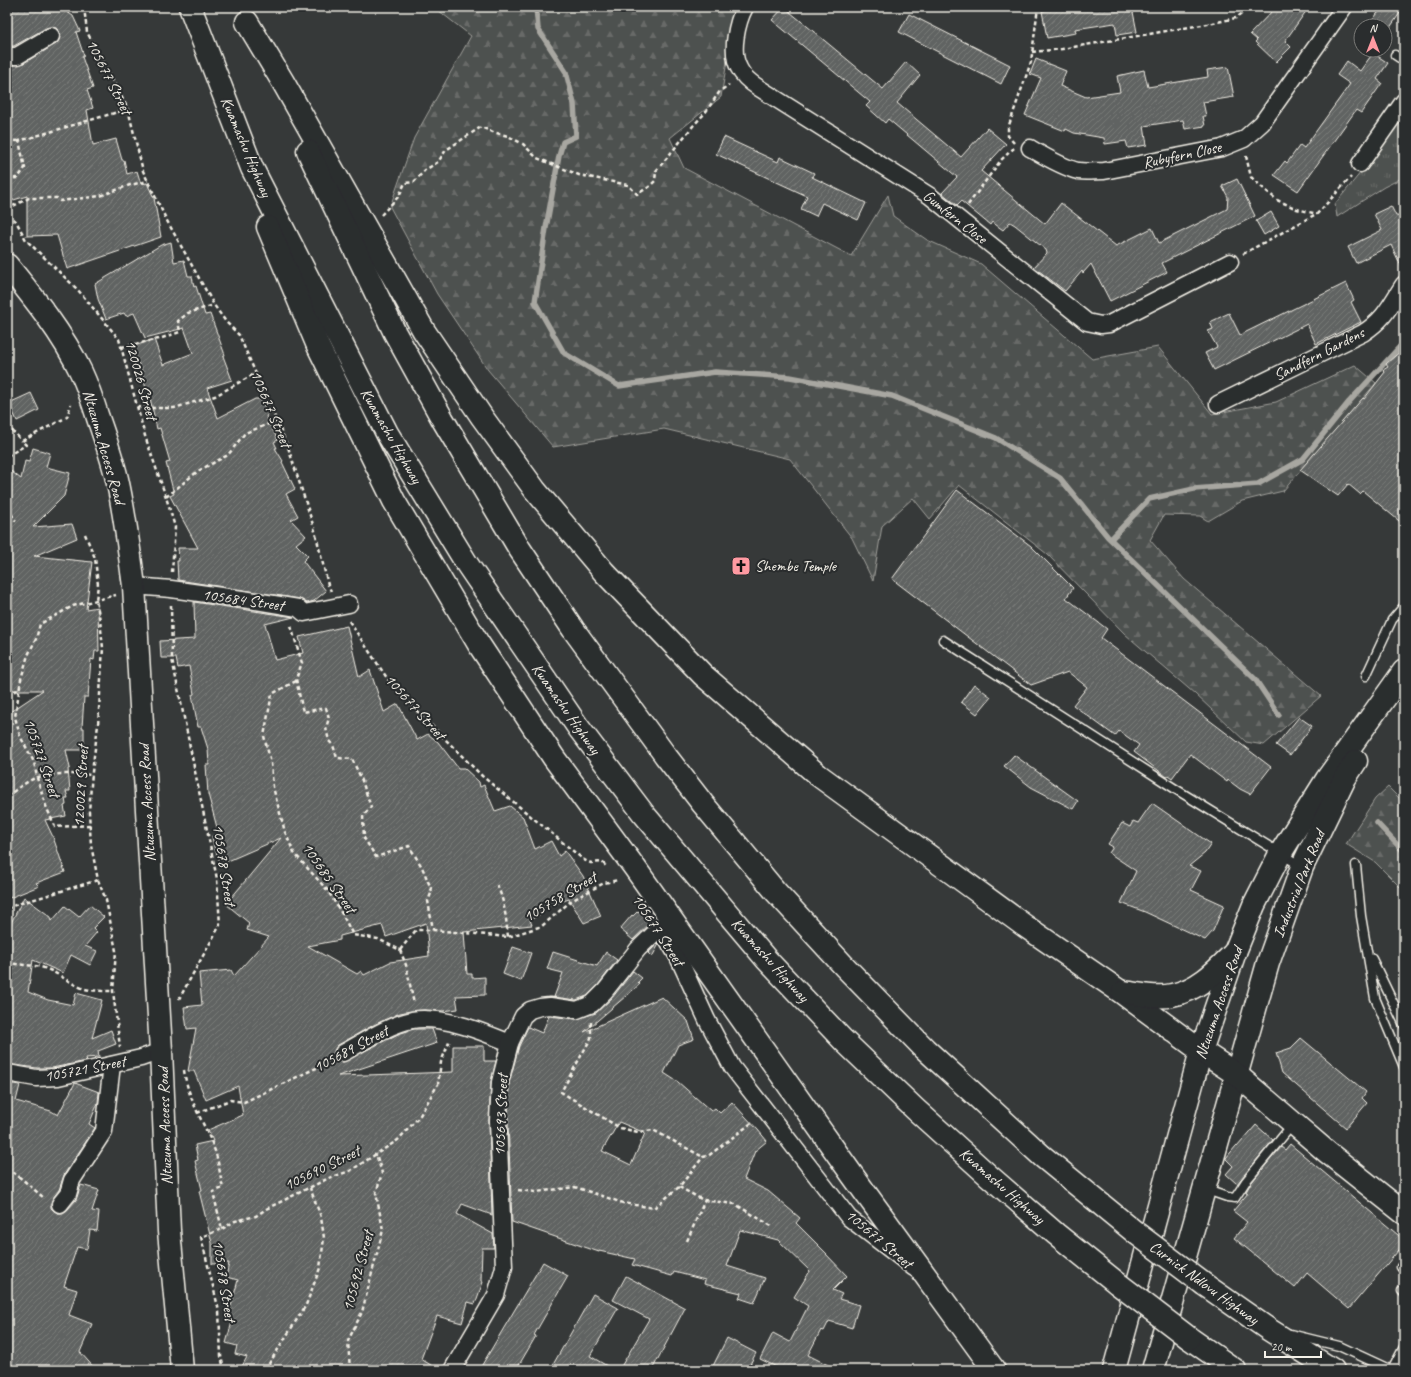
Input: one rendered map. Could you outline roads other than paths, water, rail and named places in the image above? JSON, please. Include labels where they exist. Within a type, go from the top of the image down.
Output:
[{"type":"main road","name":"Kwamashu Highway","points":[[190,7],[252,168],[360,382],[391,440],[467,564],[578,727],[643,813],[768,960],[843,1040],[914,1109],[1056,1234],[1189,1338],[1235,1370]]},
{"type":"main road","points":[[244,14],[424,331],[482,417],[535,490],[604,572],[704,675],[818,775],[1026,926],[1122,992],[1236,1074],[1293,1124],[1404,1213]]},
{"type":"main road","name":"Curnick Ndlovu Highway","points":[[244,14],[394,333],[443,420],[519,548],[582,642],[665,755],[704,804],[776,892],[845,967],[925,1049],[1042,1156],[1136,1233],[1205,1285],[1268,1329],[1333,1370]]},
{"type":"main road","points":[[252,168],[262,209],[288,277],[322,353],[394,501],[478,643],[665,922],[929,1279],[994,1370]]},
{"type":"main road","name":"Ntuzuma Access Road","points":[[7,265],[52,322],[81,371],[107,443],[117,479],[125,522],[134,586],[162,1051],[169,1231],[182,1370]]},
{"type":"main road","name":"Ntuzuma Access Road","points":[[1114,1370],[1202,1051],[1235,952],[1254,905],[1280,854],[1327,779],[1404,671]]},
{"type":"main road","name":"Industrial Park Road","points":[[1236,1074],[1268,963],[1302,867],[1345,778],[1404,688]]},
{"type":"main road","points":[[1122,992],[1154,996],[1172,996],[1205,981],[1235,952]]},
{"type":"main road","points":[[1152,1370],[1236,1074]]},
{"type":"street","name":"Gumfern Close","points":[[745,7],[737,30],[736,41],[738,67],[743,75],[759,88],[930,196],[1087,322],[1093,324],[1109,324],[1230,262]]},
{"type":"street","name":"Rubyfern Close","points":[[1030,148],[1054,161],[1077,170],[1098,171],[1228,146],[1244,138],[1262,123],[1344,7]]},
{"type":"street","points":[[7,56],[17,56],[51,36]]},
{"type":"street","points":[[1360,164],[1404,101]]},
{"type":"street","name":"Sandfern Gardens","points":[[1218,404],[1363,333],[1376,325],[1385,315],[1404,284]]},
{"type":"street","name":"105684 Street","points":[[134,586],[171,589],[285,605],[298,608],[304,613],[344,604]]},
{"type":"street","name":"105693 Street","points":[[452,1370],[496,1294],[504,1267],[498,1120],[500,1082],[510,1043],[523,1016],[530,1010],[550,1006],[576,1010],[592,1004],[605,991],[638,949],[665,922]]},
{"type":"street","name":"105677 Street","points":[[665,922],[678,957],[707,1020],[732,1067],[849,1218],[929,1279]]},
{"type":"street","name":"105689 Street","points":[[343,1053],[395,1026],[418,1020],[434,1020],[477,1030],[510,1043]]},
{"type":"street","name":"105721 Street","points":[[7,1073],[36,1078],[53,1078],[116,1064],[162,1051]]},
{"type":"street","points":[[60,1204],[68,1194],[72,1180],[104,1131],[116,1064]]},
{"type":"lane","points":[[1395,55],[1404,61]]},
{"type":"lane","points":[[1366,676],[1392,620],[1404,606]]},
{"type":"lane","points":[[943,640],[1176,790],[1302,867]]},
{"type":"lane","points":[[1356,865],[1361,916],[1375,998],[1404,1067]]},
{"type":"lane","points":[[1367,949],[1404,1025]]},
{"type":"lane","points":[[1204,1189],[1227,1197],[1235,1198],[1246,1181],[1293,1124]]},
{"type":"lane","points":[[1268,1329],[1339,1346],[1392,1370],[1404,1347]]},
{"type":"waterway","points":[[536,7],[538,29],[566,72],[574,104],[576,136],[563,142],[559,156],[535,302],[564,353],[619,386],[715,372],[790,377],[892,396],[996,438],[1060,478],[1108,537],[1255,679],[1279,715]]},
{"type":"waterway","points":[[1111,539],[1149,499],[1194,489],[1258,484],[1303,459],[1349,402],[1404,342]]},
{"type":"waterway","points":[[1377,823],[1404,852]]},
{"type":"place","name":"Shembe Temple","points":[[741,566]]}]
